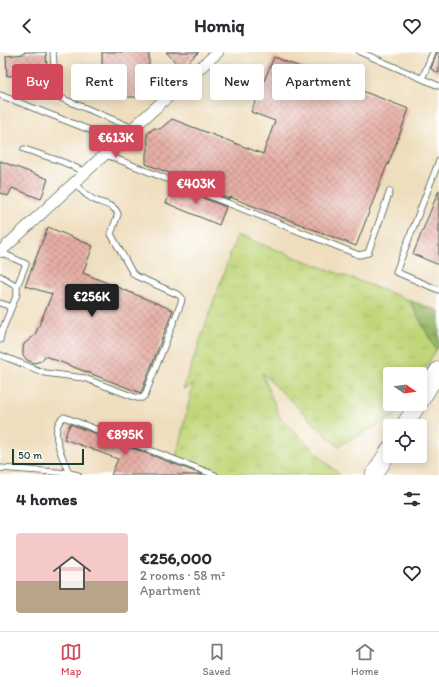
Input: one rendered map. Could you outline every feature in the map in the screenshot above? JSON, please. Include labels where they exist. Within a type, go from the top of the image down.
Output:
[{"type":"main road","points":[[427,389],[437,372]]},
{"type":"main road","points":[[374,475],[383,460]]},
{"type":"street","points":[[0,252],[118,141],[218,52]]},
{"type":"lane","points":[[53,52],[56,91],[61,98],[133,128]]},
{"type":"lane","points":[[360,52],[439,86]]},
{"type":"lane","points":[[422,79],[433,52]]},
{"type":"lane","points":[[0,95],[118,141]]},
{"type":"lane","points":[[24,149],[63,162],[85,172]]},
{"type":"lane","points":[[104,154],[359,255],[368,253],[390,191]]},
{"type":"lane","points":[[439,161],[396,272],[439,290]]},
{"type":"lane","points":[[0,355],[45,373],[84,378],[137,398],[142,398],[145,396],[182,298],[179,295],[136,276],[132,272],[111,234],[118,214],[116,210],[113,207],[92,199],[74,182]]},
{"type":"lane","points":[[0,252],[26,264],[22,278],[17,286],[17,294],[1,330],[0,340]]},
{"type":"lane","points":[[0,276],[17,286]]},
{"type":"lane","points":[[0,303],[9,306],[10,311]]},
{"type":"lane","points":[[69,472],[56,436],[56,431],[60,421],[64,417],[215,475]]},
{"type":"lane","points":[[0,468],[69,472],[78,475]]},
{"type":"green space","points":[[237,235],[409,300],[436,350],[426,367],[383,367],[383,411],[399,411],[397,415],[389,419],[383,419],[383,422],[338,446],[262,373],[280,418],[340,475],[226,475],[176,457],[193,385],[183,389]]},
{"type":"green space","points":[[409,300],[439,311],[439,346],[436,350]]},
{"type":"building","points":[[24,52],[46,52],[47,64],[12,64],[12,76],[7,76],[6,56],[24,54]]},
{"type":"building","points":[[102,52],[149,52],[149,64],[135,64],[135,97],[127,97],[127,64],[102,64]]},
{"type":"building","points":[[166,52],[199,52],[186,64],[177,64]]},
{"type":"building","points":[[437,52],[439,52],[439,73],[431,69]]},
{"type":"building","points":[[274,57],[292,64],[272,64],[272,100],[365,100],[365,92],[409,109],[356,246],[230,197],[229,199],[176,178],[177,176],[146,164],[146,153],[148,150],[147,134],[154,128],[160,129],[172,119],[263,154],[275,121],[251,112],[256,100],[264,100],[264,81]]},
{"type":"building","points":[[0,161],[48,179],[41,199],[12,188],[8,196],[0,193]]},
{"type":"building","points":[[173,186],[226,207],[219,225],[166,203]]},
{"type":"building","points":[[439,190],[439,265],[413,254]]},
{"type":"building","points":[[48,227],[93,246],[83,273],[173,310],[141,393],[45,356],[41,361],[34,363],[27,360],[23,355],[24,344],[35,335],[52,294],[25,286]]},
{"type":"building","points":[[70,424],[203,475],[111,475],[118,459],[64,439]]}]
